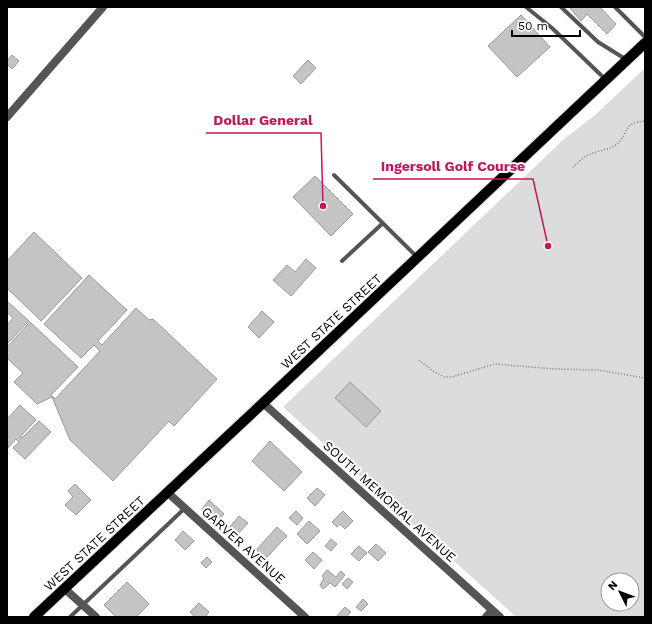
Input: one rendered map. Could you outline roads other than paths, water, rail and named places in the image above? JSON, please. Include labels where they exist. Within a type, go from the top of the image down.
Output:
[{"type":"main road","name":"WEST STATE STREET","points":[[34,617],[418,258],[645,43]]},
{"type":"street","points":[[7,116],[104,7]]},
{"type":"street","name":"SOUTH MEMORIAL AVENUE","points":[[263,403],[500,617]]},
{"type":"street","name":"GARVER AVENUE","points":[[167,492],[305,617]]},
{"type":"street","points":[[65,589],[96,617]]},
{"type":"street","points":[[486,617],[492,610]]},
{"type":"lane","points":[[526,7],[552,28],[603,77]]},
{"type":"lane","points":[[560,7],[598,42],[627,60]]},
{"type":"lane","points":[[615,7],[645,37]]},
{"type":"lane","points":[[334,175],[418,258]]},
{"type":"lane","points":[[342,261],[383,223]]},
{"type":"lane","points":[[70,617],[185,508]]},
{"type":"place","name":"Dollar General","points":[[323,206]]},
{"type":"place","name":"Ingersoll Golf Course","points":[[548,246]]}]
